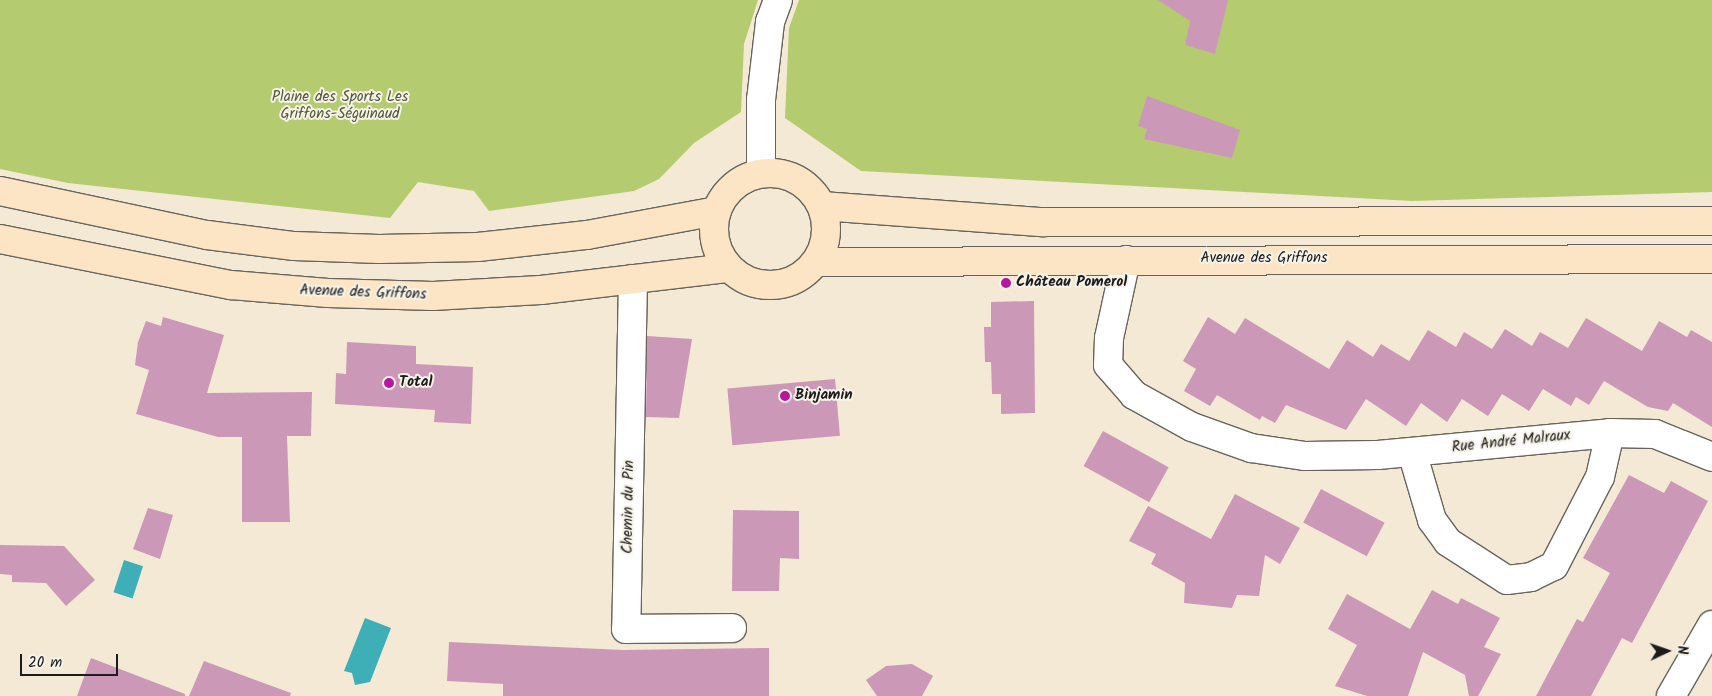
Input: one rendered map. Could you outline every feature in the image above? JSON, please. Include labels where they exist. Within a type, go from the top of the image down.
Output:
[{"type":"street","points":[[761,173],[761,100],[770,22],[778,0]]},
{"type":"street","points":[[761,173],[797,178],[822,206],[825,244],[816,262],[790,282],[774,285],[758,284],[729,268],[716,241],[717,211],[734,186],[761,173]]},
{"type":"street","points":[[0,191],[207,235],[379,250],[478,247],[587,235],[717,211]]},
{"type":"street","points":[[822,206],[986,217],[1165,223],[1712,221]]},
{"type":"street","points":[[983,258],[986,217]]},
{"type":"street","name":"Avenue des Griffons","points":[[0,238],[231,284],[328,293],[433,296],[633,279],[729,268]]},
{"type":"street","name":"Avenue des Griffons","points":[[816,262],[983,258],[1126,260],[1712,259]]},
{"type":"street","name":"Rue André Malraux","points":[[1126,260],[1109,338],[1108,365],[1134,395],[1192,427],[1251,448],[1305,456],[1412,452],[1610,433],[1655,434],[1712,457]]},
{"type":"street","name":"Chemin du Pin","points":[[633,279],[626,630],[732,628]]},
{"type":"street","points":[[1412,452],[1432,520],[1448,542],[1507,580],[1531,577],[1554,566],[1600,477],[1610,433]]},
{"type":"street","points":[[1670,696],[1712,624]]},
{"type":"green space","name":"Plaine des Sports Les Griffons-Séguinaud","points":[[0,0],[758,0],[744,44],[741,112],[694,143],[659,179],[634,191],[489,211],[474,191],[418,182],[390,218],[68,183],[0,169]]},
{"type":"green space","points":[[799,0],[1712,0],[1712,192],[1412,201],[861,171],[785,118],[789,28]]},
{"type":"water","points":[[124,560],[143,566],[133,599],[113,592]]},
{"type":"water","points":[[365,618],[391,628],[370,682],[355,685],[352,673],[344,671]]},
{"type":"building","points":[[1158,0],[1228,0],[1215,54],[1185,45],[1190,21]]},
{"type":"building","points":[[1147,96],[1240,130],[1232,158],[1144,139],[1147,129],[1138,126]]},
{"type":"building","points":[[1034,301],[1035,413],[1001,414],[1001,394],[992,394],[991,362],[985,362],[984,327],[991,327],[991,302]]},
{"type":"building","points":[[163,317],[224,335],[207,393],[312,392],[311,436],[287,436],[290,522],[242,522],[242,437],[218,437],[136,414],[149,370],[135,365],[138,342],[146,321],[161,326]]},
{"type":"building","points":[[1208,317],[1235,334],[1245,318],[1329,369],[1347,340],[1373,357],[1381,344],[1409,361],[1428,330],[1456,347],[1464,332],[1492,349],[1505,329],[1532,346],[1540,332],[1568,348],[1586,318],[1642,351],[1659,321],[1687,337],[1691,330],[1712,342],[1712,427],[1673,403],[1668,411],[1648,407],[1604,381],[1589,405],[1576,397],[1571,406],[1543,389],[1529,411],[1502,394],[1488,416],[1462,399],[1447,422],[1421,403],[1406,426],[1366,399],[1346,430],[1286,405],[1275,423],[1262,416],[1260,420],[1217,395],[1210,406],[1184,391],[1196,369],[1183,361]]},
{"type":"building","points":[[647,336],[692,339],[679,418],[646,417]]},
{"type":"building","points":[[347,342],[416,346],[416,364],[473,367],[471,424],[434,422],[435,410],[335,404],[336,373],[346,374]]},
{"type":"building","points":[[835,379],[840,436],[732,445],[727,388]]},
{"type":"building","points":[[1103,431],[1169,467],[1149,502],[1084,466]]},
{"type":"building","points":[[1629,475],[1664,493],[1671,481],[1708,501],[1632,643],[1622,638],[1591,696],[1536,696],[1577,619],[1583,622],[1610,573],[1583,558]]},
{"type":"building","points":[[1321,489],[1385,523],[1367,556],[1303,523]]},
{"type":"building","points":[[1235,494],[1300,528],[1280,564],[1265,555],[1259,596],[1237,595],[1232,608],[1184,603],[1185,583],[1151,564],[1156,554],[1129,541],[1148,506],[1211,539]]},
{"type":"building","points":[[148,508],[173,515],[160,559],[133,549]]},
{"type":"building","points":[[733,510],[799,511],[799,559],[780,558],[779,591],[732,591]]},
{"type":"building","points":[[0,545],[64,546],[95,580],[66,606],[46,583],[12,582],[12,575],[0,574]]},
{"type":"building","points":[[1432,590],[1458,604],[1461,598],[1500,618],[1484,647],[1501,654],[1478,696],[1469,696],[1465,675],[1423,652],[1408,696],[1367,696],[1335,686],[1357,645],[1328,629],[1347,594],[1410,629]]},
{"type":"building","points":[[449,642],[623,650],[769,648],[769,696],[503,696],[503,684],[447,681]]},
{"type":"building","points":[[91,658],[185,694],[185,696],[77,696]]},
{"type":"building","points":[[204,661],[291,693],[290,696],[189,696]]},
{"type":"building","points":[[912,664],[933,676],[922,696],[877,696],[866,680],[886,666]]},
{"type":"place","name":"Château Pomerol","points":[[1006,283]]},
{"type":"place","name":"Total","points":[[389,383]]},
{"type":"place","name":"Binjamin","points":[[785,396]]}]
